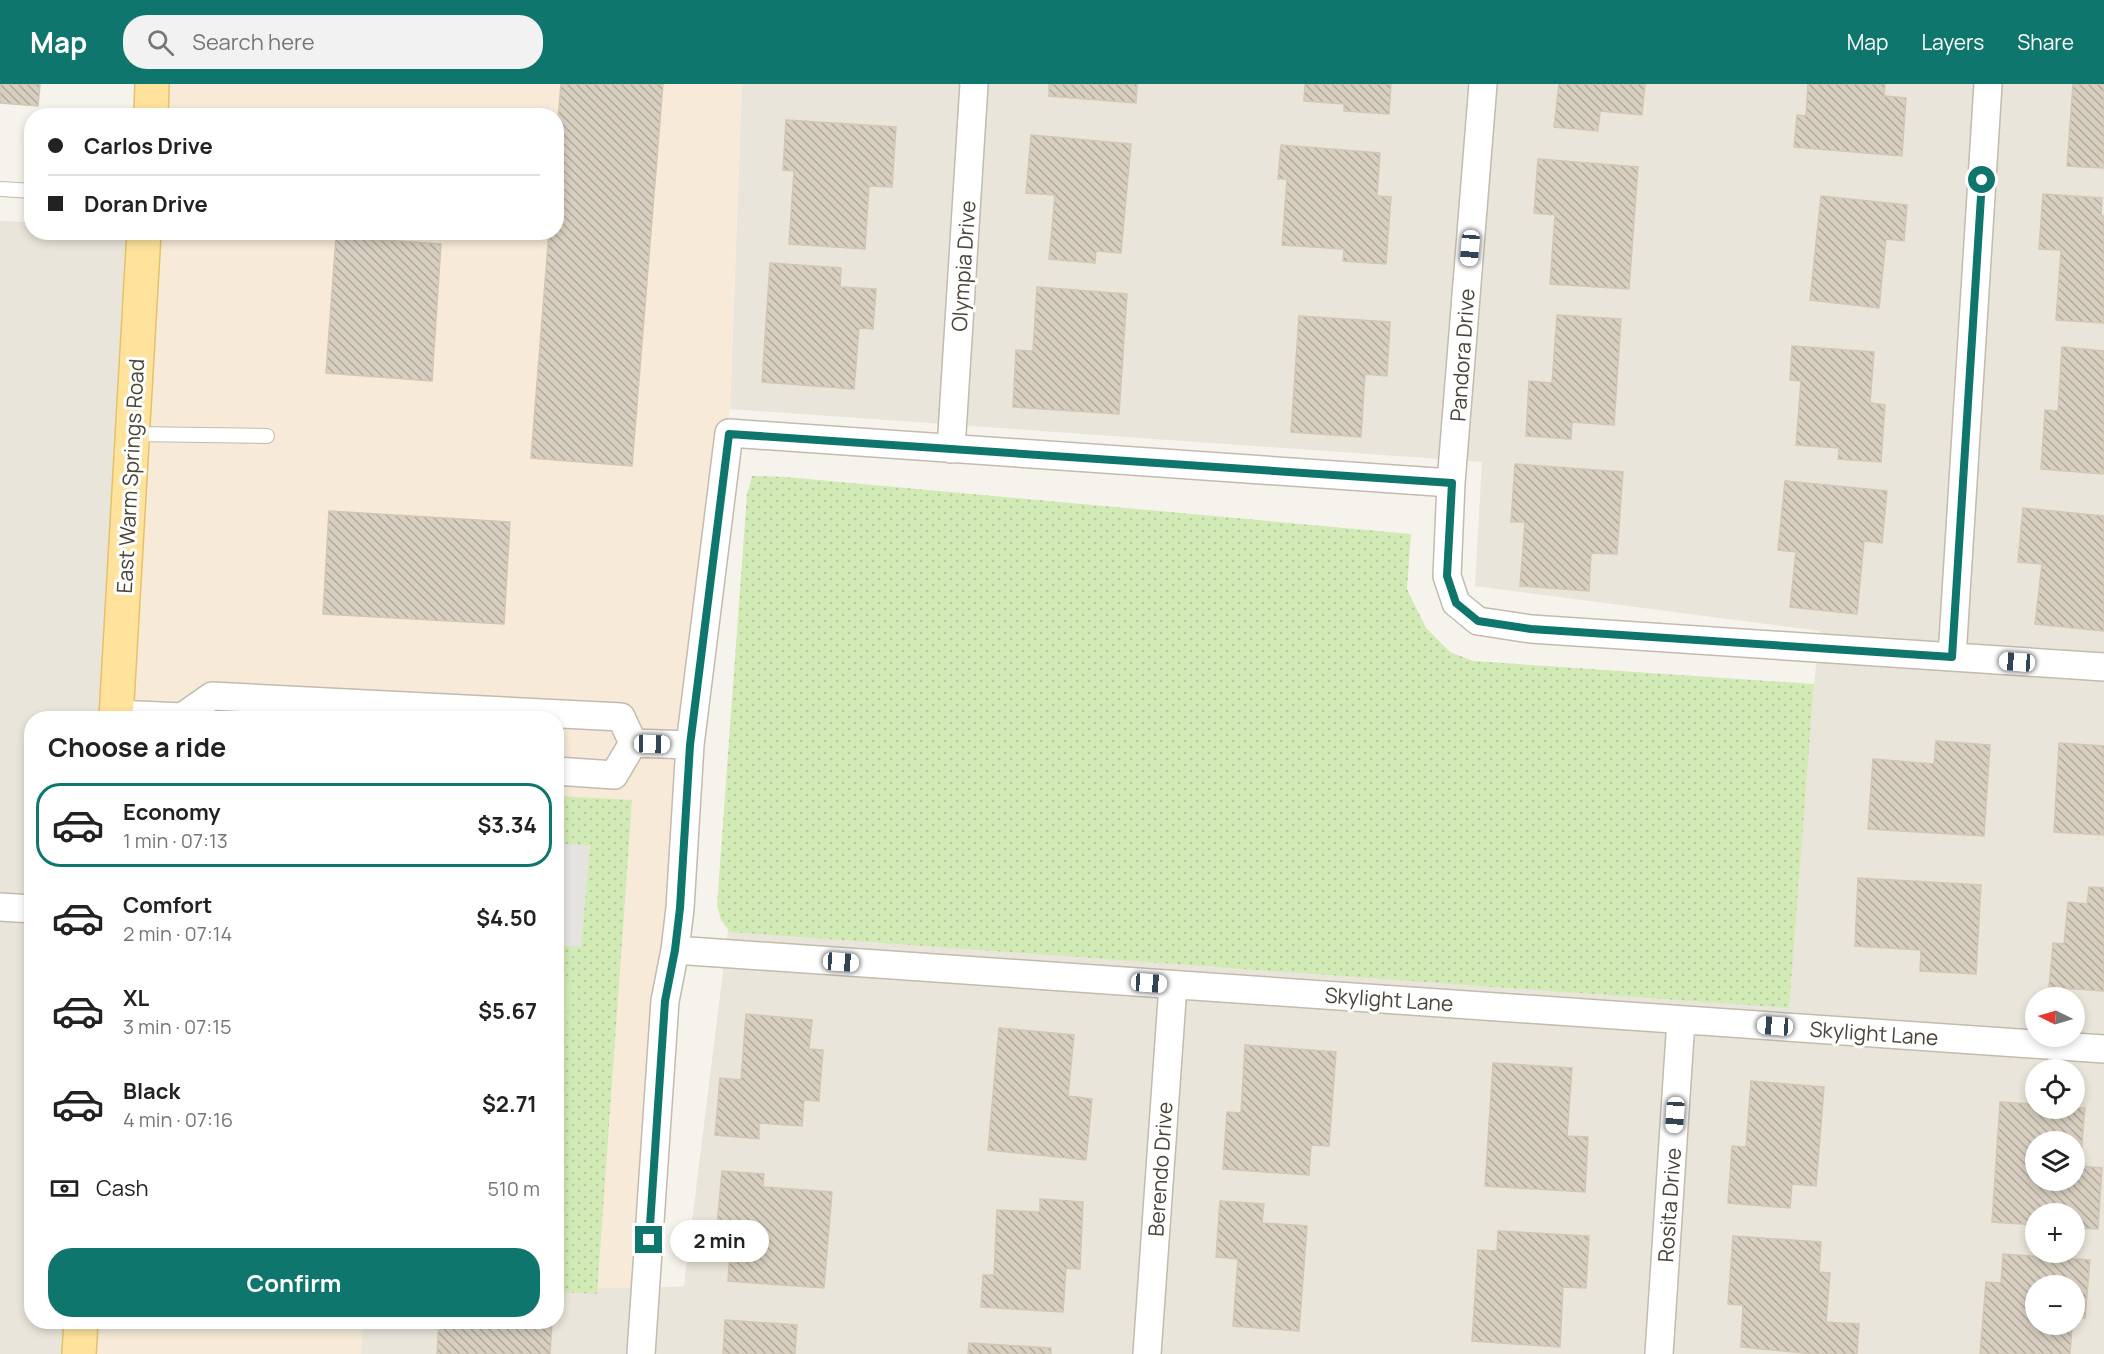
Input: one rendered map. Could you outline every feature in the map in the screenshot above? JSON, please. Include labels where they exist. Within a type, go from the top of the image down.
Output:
[{"type":"main road","points":[[151,108],[152,84]]},
{"type":"main road","name":"East Warm Springs Road","points":[[116,711],[144,240]]},
{"type":"main road","points":[[79,1354],[81,1329]]},
{"type":"street","name":"Olympia Drive","points":[[951,449],[975,84]]},
{"type":"street","name":"Pandora Drive","points":[[1483,84],[1452,483],[1447,576],[1456,603],[1478,621],[1531,629],[2104,668]]},
{"type":"street","points":[[1952,657],[1988,84]]},
{"type":"street","points":[[641,1354],[665,1001],[675,950],[690,745],[729,434],[1452,483]]},
{"type":"street","points":[[192,711],[212,696],[504,711]]},
{"type":"street","points":[[564,714],[621,717],[633,744]]},
{"type":"street","points":[[633,744],[690,745]]},
{"type":"street","points":[[564,772],[614,775],[633,744]]},
{"type":"street","points":[[0,907],[24,908]]},
{"type":"street","name":"Skylight Lane","points":[[675,950],[2104,1049]]},
{"type":"street","name":"Berendo Drive","points":[[1147,1354],[1173,985]]},
{"type":"street","name":"Rosita Drive","points":[[1659,1354],[1681,1020]]},
{"type":"lane","points":[[2,189],[24,190]]},
{"type":"lane","points":[[133,434],[267,436]]},
{"type":"shaded area","points":[[152,84],[742,84],[729,433],[645,1288],[564,1288],[564,711],[117,711],[144,240],[564,240],[564,108],[151,108]]},
{"type":"shaded area","points":[[742,84],[2104,84],[2104,1354],[361,1354],[363,1329],[564,1329],[564,1288],[684,1286],[729,923],[1789,997],[1820,631],[1475,586],[1482,462],[730,409]]},
{"type":"shaded area","points":[[0,221],[24,222],[24,240],[144,240],[116,711],[24,711],[24,1329],[81,1329],[79,1354],[0,1354]]},
{"type":"shaded area","points":[[564,844],[590,845],[581,947],[564,946]]},
{"type":"shaded area","points":[[81,1329],[363,1329],[361,1354],[79,1354]]},
{"type":"green space","points":[[752,476],[786,477],[1411,534],[1407,589],[1426,628],[1450,652],[1473,661],[1814,684],[1789,1008],[730,932],[721,920],[717,905],[747,494]]},
{"type":"green space","points":[[564,796],[632,800],[597,1294],[564,1292]]},
{"type":"green space","points":[[564,977],[570,977],[564,1059]]},
{"type":"building","points":[[0,84],[40,84],[38,106],[0,103]]},
{"type":"building","points":[[561,84],[663,84],[632,466],[531,458],[548,240],[564,240],[564,108],[559,108]]},
{"type":"building","points":[[1049,84],[1137,84],[1136,103],[1049,96]]},
{"type":"building","points":[[1305,84],[1391,84],[1389,114],[1344,111],[1344,104],[1304,101]]},
{"type":"building","points":[[1559,84],[1645,84],[1642,115],[1600,111],[1598,131],[1554,127]]},
{"type":"building","points":[[1808,84],[1885,84],[1884,96],[1906,98],[1902,156],[1794,147],[1797,115],[1806,116]]},
{"type":"building","points":[[2073,84],[2104,84],[2104,168],[2067,166]]},
{"type":"building","points":[[786,120],[896,127],[892,187],[869,186],[865,249],[789,244],[794,171],[783,170]]},
{"type":"building","points":[[1031,135],[1131,144],[1121,253],[1096,251],[1095,263],[1049,259],[1055,195],[1026,193]]},
{"type":"building","points":[[1281,145],[1380,153],[1377,196],[1391,197],[1386,264],[1343,261],[1344,249],[1282,245],[1287,179],[1278,179]]},
{"type":"building","points":[[1538,159],[1638,167],[1629,289],[1550,284],[1555,215],[1534,213]]},
{"type":"building","points":[[2043,194],[2102,198],[2104,323],[2056,320],[2061,250],[2039,249]]},
{"type":"building","points":[[1821,196],[1907,205],[1904,241],[1886,239],[1879,308],[1810,300]]},
{"type":"building","points":[[336,240],[441,244],[432,381],[326,373]]},
{"type":"building","points":[[770,263],[841,268],[840,287],[876,289],[873,329],[859,328],[854,389],[762,382]]},
{"type":"building","points":[[1037,287],[1127,294],[1119,414],[1013,407],[1016,350],[1033,351]]},
{"type":"building","points":[[1557,315],[1621,319],[1614,425],[1572,422],[1571,439],[1526,436],[1529,381],[1552,383]]},
{"type":"building","points":[[1299,316],[1390,322],[1387,376],[1365,374],[1361,437],[1291,432]]},
{"type":"building","points":[[1792,346],[1874,352],[1870,403],[1885,405],[1881,462],[1838,459],[1839,448],[1796,445],[1801,381],[1790,380]]},
{"type":"building","points":[[2062,347],[2104,351],[2104,474],[2041,469],[2045,410],[2058,411]]},
{"type":"building","points":[[1515,464],[1623,472],[1617,554],[1591,553],[1589,591],[1520,586],[1525,522],[1511,522]]},
{"type":"building","points":[[1785,481],[1887,491],[1882,543],[1864,541],[1857,614],[1790,607],[1796,552],[1778,550]]},
{"type":"building","points":[[2023,508],[2104,516],[2104,631],[2035,624],[2042,564],[2018,562]]},
{"type":"building","points":[[329,511],[510,522],[504,624],[323,614]]},
{"type":"building","points":[[1936,741],[1990,745],[1984,836],[1868,829],[1873,759],[1934,764]]},
{"type":"building","points":[[2059,743],[2104,746],[2104,835],[2054,832]]},
{"type":"building","points":[[1858,878],[1981,885],[1976,974],[1920,971],[1921,950],[1855,946]]},
{"type":"building","points":[[2089,887],[2104,888],[2104,991],[2085,990],[2085,987],[2049,987],[2053,943],[2064,944],[2068,902],[2087,904]]},
{"type":"building","points":[[746,1014],[812,1020],[809,1049],[823,1050],[819,1101],[804,1100],[802,1126],[759,1123],[759,1139],[715,1135],[720,1078],[741,1080]]},
{"type":"building","points":[[999,1028],[1074,1035],[1068,1096],[1092,1099],[1086,1160],[988,1150]]},
{"type":"building","points":[[1245,1045],[1336,1052],[1329,1146],[1311,1145],[1309,1175],[1223,1169],[1227,1112],[1241,1113]]},
{"type":"building","points":[[1493,1063],[1572,1068],[1567,1136],[1588,1137],[1585,1192],[1485,1186]]},
{"type":"building","points":[[1751,1081],[1824,1087],[1816,1186],[1792,1184],[1790,1208],[1728,1203],[1732,1146],[1746,1147]]},
{"type":"building","points":[[2000,1102],[2025,1103],[2025,1119],[2084,1119],[2083,1131],[2025,1131],[2025,1191],[2085,1191],[2085,1166],[2102,1168],[2098,1229],[2085,1228],[2085,1203],[2025,1203],[2025,1224],[1992,1222]]},
{"type":"building","points":[[722,1171],[764,1174],[763,1187],[832,1192],[824,1288],[728,1281],[731,1238],[716,1237]]},
{"type":"building","points":[[1040,1199],[1083,1202],[1080,1269],[1066,1268],[1063,1312],[981,1307],[983,1275],[994,1275],[997,1210],[1040,1212]]},
{"type":"building","points":[[1220,1201],[1264,1204],[1262,1223],[1307,1226],[1299,1331],[1233,1326],[1238,1259],[1216,1257]]},
{"type":"building","points":[[1498,1231],[1589,1236],[1586,1288],[1563,1287],[1560,1347],[1472,1341],[1478,1250],[1497,1251]]},
{"type":"building","points":[[1733,1236],[1821,1242],[1819,1272],[1830,1273],[1826,1322],[1859,1324],[1857,1354],[1815,1354],[1741,1347],[1743,1305],[1728,1304]]},
{"type":"building","points":[[2003,1254],[2025,1256],[2025,1263],[2085,1263],[2085,1260],[2090,1260],[2085,1318],[2085,1275],[2025,1275],[2025,1335],[2071,1335],[2070,1354],[1980,1354],[1986,1282],[2001,1283]]},
{"type":"building","points":[[725,1320],[797,1325],[795,1354],[723,1354]]},
{"type":"building","points":[[439,1329],[552,1329],[550,1354],[437,1354]]},
{"type":"building","points":[[969,1343],[1051,1348],[1051,1354],[968,1354]]},
{"type":"route","points":[[649,1240],[665,1001],[680,908],[690,745],[729,434],[1452,483],[1447,576],[1456,603],[1478,621],[1531,629],[1952,657],[1982,180]]}]
